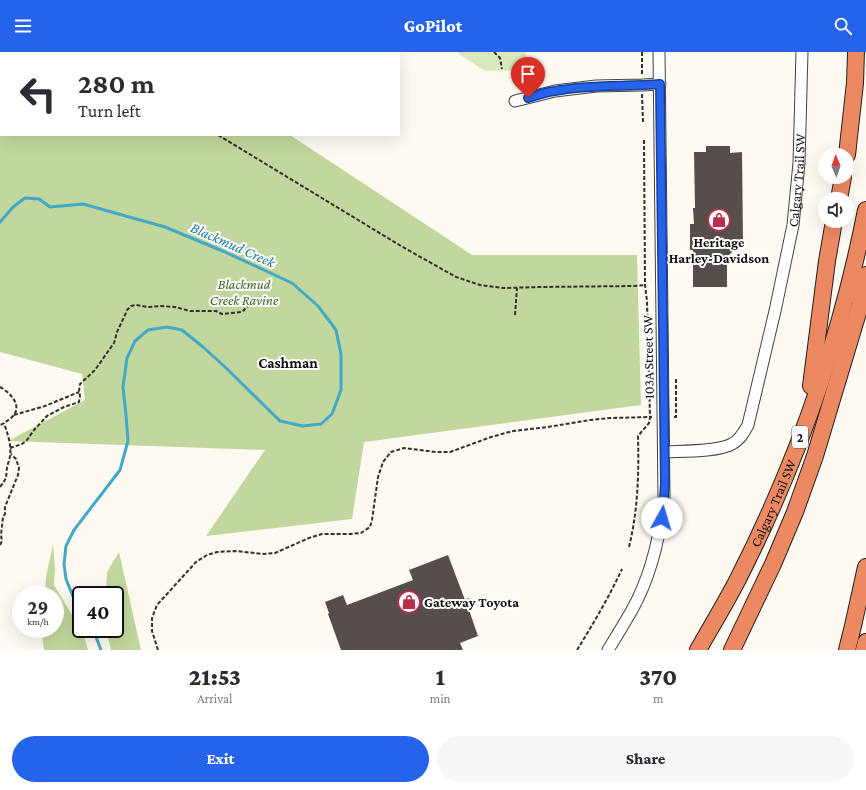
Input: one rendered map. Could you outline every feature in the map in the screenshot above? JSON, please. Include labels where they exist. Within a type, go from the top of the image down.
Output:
[{"type":"highway","points":[[847,148],[855,83],[856,52]]},
{"type":"highway","name":"Calgary Trail SW","points":[[698,650],[736,581],[762,528],[785,477],[807,420],[834,342],[866,210]]},
{"type":"highway","points":[[807,420],[827,261],[833,228]]},
{"type":"highway","points":[[732,650],[773,564],[795,512],[813,463],[860,306],[866,275]]},
{"type":"highway","points":[[847,650],[866,567]]},
{"type":"highway","points":[[864,650],[866,642]]},
{"type":"street","name":"103A Street SW","points":[[608,650],[636,603],[647,578],[659,537],[664,498],[659,52]]},
{"type":"street","name":"Calgary Trail SW","points":[[664,452],[715,450],[732,444],[741,437],[748,425],[773,318],[792,225],[799,163],[802,52]]},
{"type":"street","points":[[515,101],[555,91],[596,86],[642,86],[660,84]]},
{"type":"path","points":[[494,52],[500,58],[502,69]]},
{"type":"path","points":[[220,136],[401,246],[456,276],[480,285],[504,288],[645,285]]},
{"type":"path","points":[[629,547],[634,527],[636,506],[639,462],[638,436],[649,423],[651,417],[647,301],[645,285],[644,140]]},
{"type":"path","points":[[515,315],[517,288]]},
{"type":"path","points":[[10,448],[22,444],[27,440],[47,416],[59,409],[79,402],[80,384],[95,370],[114,343],[117,332],[127,310],[131,306],[175,307],[190,311],[216,311],[222,314],[242,312],[247,307],[250,298]]},
{"type":"path","points":[[674,417],[676,417],[676,378]]},
{"type":"path","points":[[0,388],[7,391],[12,396],[16,411],[14,415]]},
{"type":"path","points":[[0,425],[14,415],[45,406],[79,391]]},
{"type":"path","points":[[158,650],[152,631],[152,618],[157,605],[196,562],[207,555],[217,552],[235,551],[275,554],[309,538],[322,534],[361,533],[370,527],[378,477],[383,462],[391,452],[404,448],[436,452],[450,452],[513,431],[590,420],[651,417]]},
{"type":"path","points":[[0,488],[6,481],[7,466],[11,454],[8,434],[4,423]]},
{"type":"path","points":[[0,545],[2,541],[2,520],[5,514],[5,506],[18,475],[19,468],[16,459],[11,454]]},
{"type":"path","points":[[577,650],[600,613],[616,584],[622,569]]},
{"type":"green space","points":[[456,52],[526,52],[526,70],[485,71]]},
{"type":"green space","name":"Blackmud Creek Ravine","points":[[0,136],[292,136],[472,255],[637,255],[641,405],[364,442],[352,519],[206,536],[265,450],[8,441],[85,400],[82,374],[0,352]]},
{"type":"green space","points":[[53,544],[55,586],[46,586]]},
{"type":"green space","points":[[119,552],[141,650],[111,650],[108,638],[124,638],[124,586],[106,586],[107,572]]},
{"type":"green space","points":[[64,602],[72,615],[72,638],[85,638],[88,650],[44,650],[42,638],[64,638]]},
{"type":"building","name":"Heritage Harley-Davidson","points":[[706,146],[730,146],[730,153],[742,152],[743,241],[727,257],[727,287],[693,287],[693,250],[690,250],[690,224],[694,224],[693,208],[695,208],[694,152],[706,152]]},
{"type":"building","name":"Gateway Toyota","points":[[448,555],[465,600],[469,598],[473,608],[469,610],[478,636],[460,643],[463,650],[341,650],[325,602],[343,595],[347,605],[413,580],[409,570]]},
{"type":"waterway","name":"Blackmud Creek","points":[[0,222],[13,207],[25,198],[39,199],[50,207],[83,204],[165,227],[225,252],[292,283],[318,306],[336,330],[341,354],[341,390],[332,414],[321,424],[303,426],[280,421],[225,367],[182,330],[167,327],[148,330],[135,341],[127,358],[123,387],[128,441],[120,470],[74,530],[66,546],[64,564],[66,579],[72,594]]},
{"type":"waterway","name":"Blackmud Creek","points":[[96,638],[101,650]]},
{"type":"place","name":"Heritage Harley-Davidson","points":[[719,220]]},
{"type":"place","name":"Gateway Toyota","points":[[409,602]]},
{"type":"district","name":"Cashman","points":[[288,363]]},
{"type":"route","points":[[528,98],[555,91],[596,86],[642,86],[660,84],[665,484],[662,518]]}]
